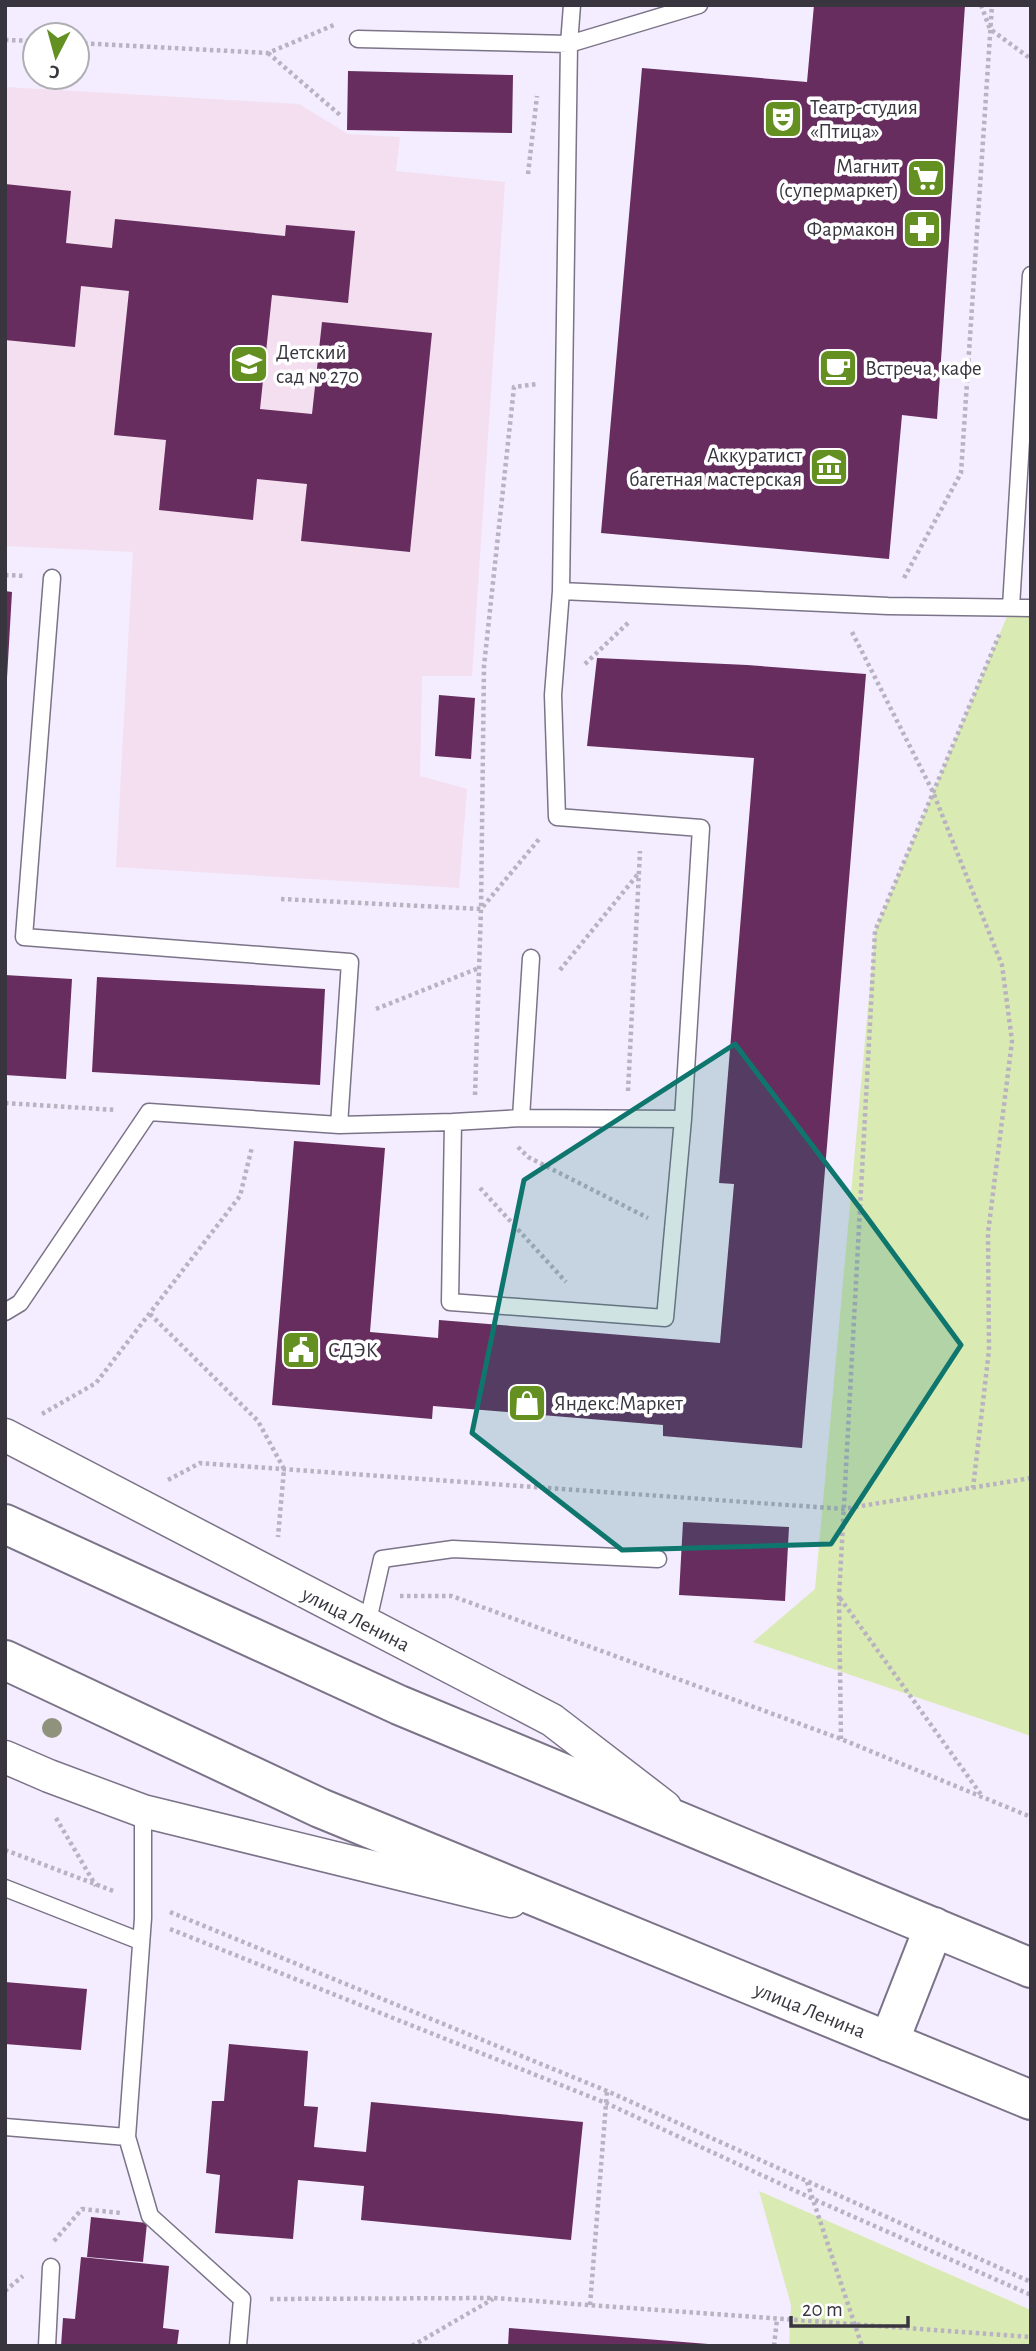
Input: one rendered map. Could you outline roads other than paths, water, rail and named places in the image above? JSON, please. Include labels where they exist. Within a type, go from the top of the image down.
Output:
[{"type":"main road","name":"улица Ленина","points":[[5,1524],[399,1705],[1031,1968]]},
{"type":"main road","name":"улица Ленина","points":[[5,1660],[320,1808],[1031,2101]]},
{"type":"main road","points":[[889,2042],[934,1927]]},
{"type":"street","name":"улица Ленина","points":[[8,1436],[552,1720],[691,1827]]},
{"type":"street","name":"улица Ленина","points":[[5,1757],[143,1811],[590,1920]]},
{"type":"lane","points":[[453,1122],[450,1303],[665,1318],[683,1119],[701,828],[557,817],[552,695],[561,591],[569,44],[572,5]]},
{"type":"lane","points":[[358,39],[569,44],[699,5]]},
{"type":"lane","points":[[1011,607],[1031,275]]},
{"type":"lane","points":[[52,578],[24,937],[350,962],[339,1125]]},
{"type":"lane","points":[[561,591],[888,606],[1031,608]]},
{"type":"lane","points":[[521,1118],[531,958]]},
{"type":"lane","points":[[5,1312],[20,1303],[149,1112],[339,1125],[521,1118],[683,1119]]},
{"type":"lane","points":[[367,1625],[382,1559],[453,1549],[658,1559]]},
{"type":"lane","points":[[143,1811],[144,1901],[127,2137],[150,2217],[242,2299],[238,2346]]},
{"type":"lane","points":[[5,1888],[140,1941]]},
{"type":"lane","points":[[5,2127],[127,2137]]},
{"type":"lane","points":[[47,2346],[51,2267]]},
{"type":"place","name":"Театр-студия «Птица»","points":[[783,119]]},
{"type":"place","name":"Магнит (супермаркет)","points":[[926,178]]},
{"type":"place","name":"Фармакон","points":[[922,229]]},
{"type":"place","name":"Детский сад № 270","points":[[249,364]]},
{"type":"place","name":"Встреча, кафе","points":[[838,368]]},
{"type":"place","name":"Аккуратист багетная мастерская","points":[[829,467]]},
{"type":"place","name":"СДЭК","points":[[301,1350]]},
{"type":"place","name":"Яндекс.Маркет","points":[[527,1403]]}]
